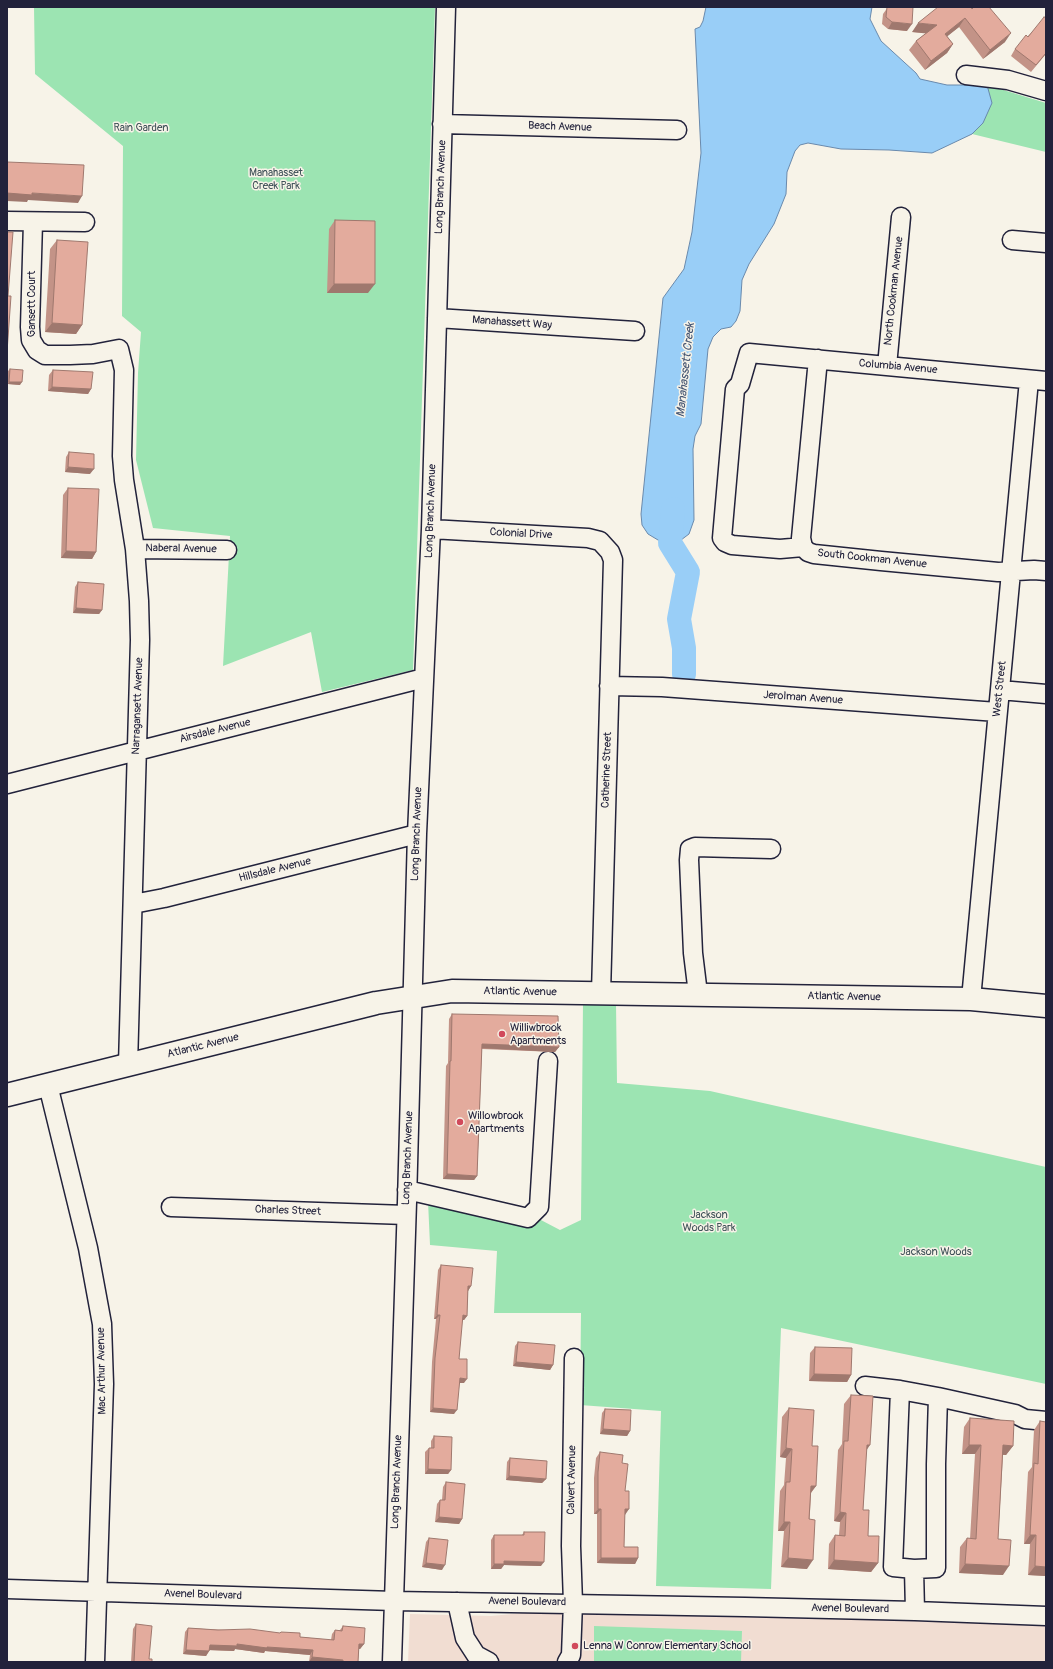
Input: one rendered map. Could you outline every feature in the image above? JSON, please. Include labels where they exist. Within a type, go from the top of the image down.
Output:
[{"type":"main road","name":"Atlantic Avenue","points":[[7,1096],[376,1002],[452,991],[971,999],[1046,1006]]},
{"type":"street","name":"Long Branch Avenue","points":[[392,1662],[417,834],[430,529],[446,7]]},
{"type":"street","points":[[966,75],[1008,80],[1046,91]]},
{"type":"street","name":"Beach Avenue","points":[[442,124],[677,130]]},
{"type":"street","name":"North Cookman Avenue","points":[[887,366],[901,217]]},
{"type":"street","points":[[7,221],[85,222]]},
{"type":"street","name":"Gansett Court","points":[[33,222],[30,327],[31,340],[36,350],[45,355],[70,355],[93,354],[119,349]]},
{"type":"street","points":[[1012,240],[1046,243]]},
{"type":"street","name":"Manahassett Way","points":[[437,318],[635,331]]},
{"type":"street","name":"Narragansett Avenue","points":[[119,349],[124,370],[122,456],[124,480],[135,549],[140,640],[128,1065]]},
{"type":"street","name":"Columbia Avenue","points":[[803,547],[780,549],[732,545],[725,542],[722,538],[735,389],[740,384],[749,353],[1037,380]]},
{"type":"street","name":"South Cookman Avenue","points":[[818,360],[801,538],[803,547],[808,552],[814,554],[998,572],[1046,571]]},
{"type":"street","name":"West Street","points":[[971,999],[1011,571],[1037,380]]},
{"type":"street","name":"Colonial Drive","points":[[430,529],[588,538],[600,541],[608,548]]},
{"type":"street","name":"Catherine Street","points":[[601,993],[613,560],[608,548]]},
{"type":"street","name":"Naberal Avenue","points":[[135,549],[227,550]]},
{"type":"street","name":"Airsdale Avenue","points":[[7,784],[424,678]]},
{"type":"street","name":"Jerolman Avenue","points":[[609,686],[662,687],[997,712]]},
{"type":"street","points":[[1000,690],[1046,694]]},
{"type":"street","name":"Hillsdale Avenue","points":[[132,904],[164,898],[417,834]]},
{"type":"street","points":[[698,994],[693,953],[689,860],[690,849],[695,847],[771,849]]},
{"type":"street","points":[[407,1190],[528,1218],[539,1207],[548,1061]]},
{"type":"street","name":"Mac Arthur Avenue","points":[[48,1085],[88,1248],[102,1324],[104,1384],[95,1662]]},
{"type":"street","name":"Charles Street","points":[[171,1207],[406,1215]]},
{"type":"street","name":"Calvert Avenue","points":[[568,1662],[571,1655],[574,1358]]},
{"type":"street","points":[[865,1386],[900,1390],[938,1397],[1015,1414],[1025,1419],[1046,1421]]},
{"type":"street","points":[[900,1390],[893,1567],[914,1569],[936,1568],[936,1464],[938,1397]]},
{"type":"street","points":[[914,1569],[915,1611]]},
{"type":"street","name":"Avenel Boulevard","points":[[7,1588],[394,1601],[572,1603],[915,1611],[1046,1616]]},
{"type":"street","points":[[457,1602],[465,1638],[476,1655],[489,1662]]},
{"type":"shaded area","points":[[587,1607],[1046,1622],[1046,1662],[408,1662],[410,1614],[491,1616]]},
{"type":"green space","name":"Manahasset Creek Park","points":[[34,7],[435,7],[413,670],[322,692],[311,632],[223,666],[230,536],[153,528],[136,460],[138,373],[141,332],[122,316],[123,146],[35,74]]},
{"type":"green space","points":[[987,85],[1046,103],[1046,152],[972,134]]},
{"type":"green space","name":"Jackson Woods","points":[[583,1002],[616,1003],[617,1083],[710,1091],[1046,1167],[1046,1384],[781,1328],[771,1589],[656,1586],[661,1411],[580,1405],[581,1313],[494,1313],[497,1251],[430,1245],[428,1201],[539,1219],[560,1230],[581,1220]]},
{"type":"green space","points":[[594,1626],[742,1631],[741,1662],[594,1662]]},
{"type":"water","points":[[706,7],[872,7],[870,19],[881,41],[916,73],[920,79],[947,85],[987,85],[992,103],[983,123],[972,134],[932,153],[841,149],[808,143],[800,145],[795,151],[787,172],[786,194],[774,224],[749,264],[742,280],[740,311],[736,321],[731,327],[721,329],[713,337],[708,349],[701,424],[695,436],[693,449],[694,520],[689,534],[681,540],[670,543],[658,540],[648,534],[642,525],[641,514],[663,298],[684,269],[692,232],[701,153],[695,29],[700,27],[703,21]]},
{"type":"building","points":[[887,7],[913,7],[912,24],[892,22],[886,17]]},
{"type":"building","points":[[938,7],[971,7],[972,9],[974,7],[989,7],[1011,33],[990,50],[965,18],[945,34],[953,44],[931,61],[916,41],[937,25],[918,23]]},
{"type":"building","points":[[1044,17],[1046,18],[1046,53],[1036,65],[1015,49],[1026,35],[1028,37]]},
{"type":"building","points":[[7,162],[84,165],[82,196],[7,193]]},
{"type":"building","points":[[335,220],[375,221],[375,284],[334,284]]},
{"type":"building","points":[[7,232],[13,232],[8,296],[11,296],[7,352]]},
{"type":"building","points":[[57,240],[88,242],[82,325],[52,323]]},
{"type":"building","points":[[10,369],[23,370],[22,382],[9,382]]},
{"type":"building","points":[[53,370],[93,372],[91,389],[52,387]]},
{"type":"building","points":[[69,452],[94,454],[94,469],[68,467]]},
{"type":"building","points":[[68,488],[99,489],[96,552],[66,551]]},
{"type":"building","points":[[78,582],[104,584],[102,610],[76,608]]},
{"type":"building","points":[[452,1014],[558,1016],[559,1047],[482,1044],[477,1176],[447,1174]]},
{"type":"building","points":[[441,1265],[473,1268],[471,1286],[468,1286],[467,1316],[463,1315],[459,1359],[467,1359],[467,1379],[460,1378],[457,1410],[433,1408],[435,1358],[440,1315],[437,1315]]},
{"type":"building","points":[[518,1342],[555,1345],[553,1365],[516,1362]]},
{"type":"building","points":[[815,1347],[852,1348],[851,1375],[814,1374]]},
{"type":"building","points":[[851,1395],[873,1396],[870,1445],[867,1445],[863,1510],[869,1510],[868,1536],[879,1536],[878,1563],[834,1560],[835,1535],[845,1536],[846,1513],[840,1512],[844,1441],[848,1441]]},
{"type":"building","points":[[789,1408],[814,1410],[812,1446],[818,1446],[816,1486],[811,1486],[809,1519],[815,1520],[813,1560],[788,1558],[790,1522],[784,1522],[786,1482],[790,1482],[792,1449],[786,1448]]},
{"type":"building","points":[[605,1409],[631,1410],[630,1431],[603,1429]]},
{"type":"building","points":[[970,1418],[1014,1421],[1013,1446],[1003,1445],[998,1539],[1011,1540],[1009,1566],[965,1564],[967,1538],[976,1539],[981,1445],[969,1445]]},
{"type":"building","points":[[1040,1421],[1046,1422],[1046,1567],[1035,1566],[1036,1535],[1030,1535],[1034,1463],[1038,1464]]},
{"type":"building","points":[[434,1436],[452,1437],[451,1470],[428,1469],[429,1448],[434,1448]]},
{"type":"building","points":[[600,1452],[623,1455],[622,1463],[628,1464],[625,1491],[629,1491],[629,1509],[625,1509],[624,1547],[638,1547],[638,1558],[601,1558],[601,1509],[598,1509],[598,1472]]},
{"type":"building","points":[[510,1458],[547,1461],[546,1479],[509,1476]]},
{"type":"building","points":[[446,1482],[465,1484],[462,1519],[439,1517],[440,1500],[445,1500]]},
{"type":"building","points":[[524,1532],[545,1532],[544,1562],[504,1561],[504,1564],[494,1564],[494,1535],[524,1535]]},
{"type":"building","points":[[429,1538],[448,1540],[445,1565],[426,1563]]},
{"type":"building","points":[[136,1624],[152,1626],[149,1659],[152,1659],[152,1662],[134,1662]]},
{"type":"building","points":[[343,1626],[365,1628],[364,1644],[359,1644],[358,1662],[343,1662],[343,1660],[312,1657],[313,1650],[267,1648],[237,1644],[237,1646],[210,1645],[209,1651],[186,1650],[188,1628],[218,1630],[250,1629],[280,1633],[300,1633],[300,1637],[334,1640],[335,1630],[342,1631]]},
{"type":"waterway","name":"Manahassett Creek","points":[[673,509],[670,543],[688,572],[679,619],[684,648],[684,674]]},
{"type":"place","name":"Williwbrook Apartments","points":[[502,1034]]},
{"type":"place","name":"Willowbrook Apartments","points":[[460,1122]]},
{"type":"place","name":"Lenna W Conrow Elementary School","points":[[575,1646]]},
{"type":"park label","name":"Rain Garden","points":[[141,128]]},
{"type":"park label","name":"Jackson Woods Park","points":[[709,1221]]}]
